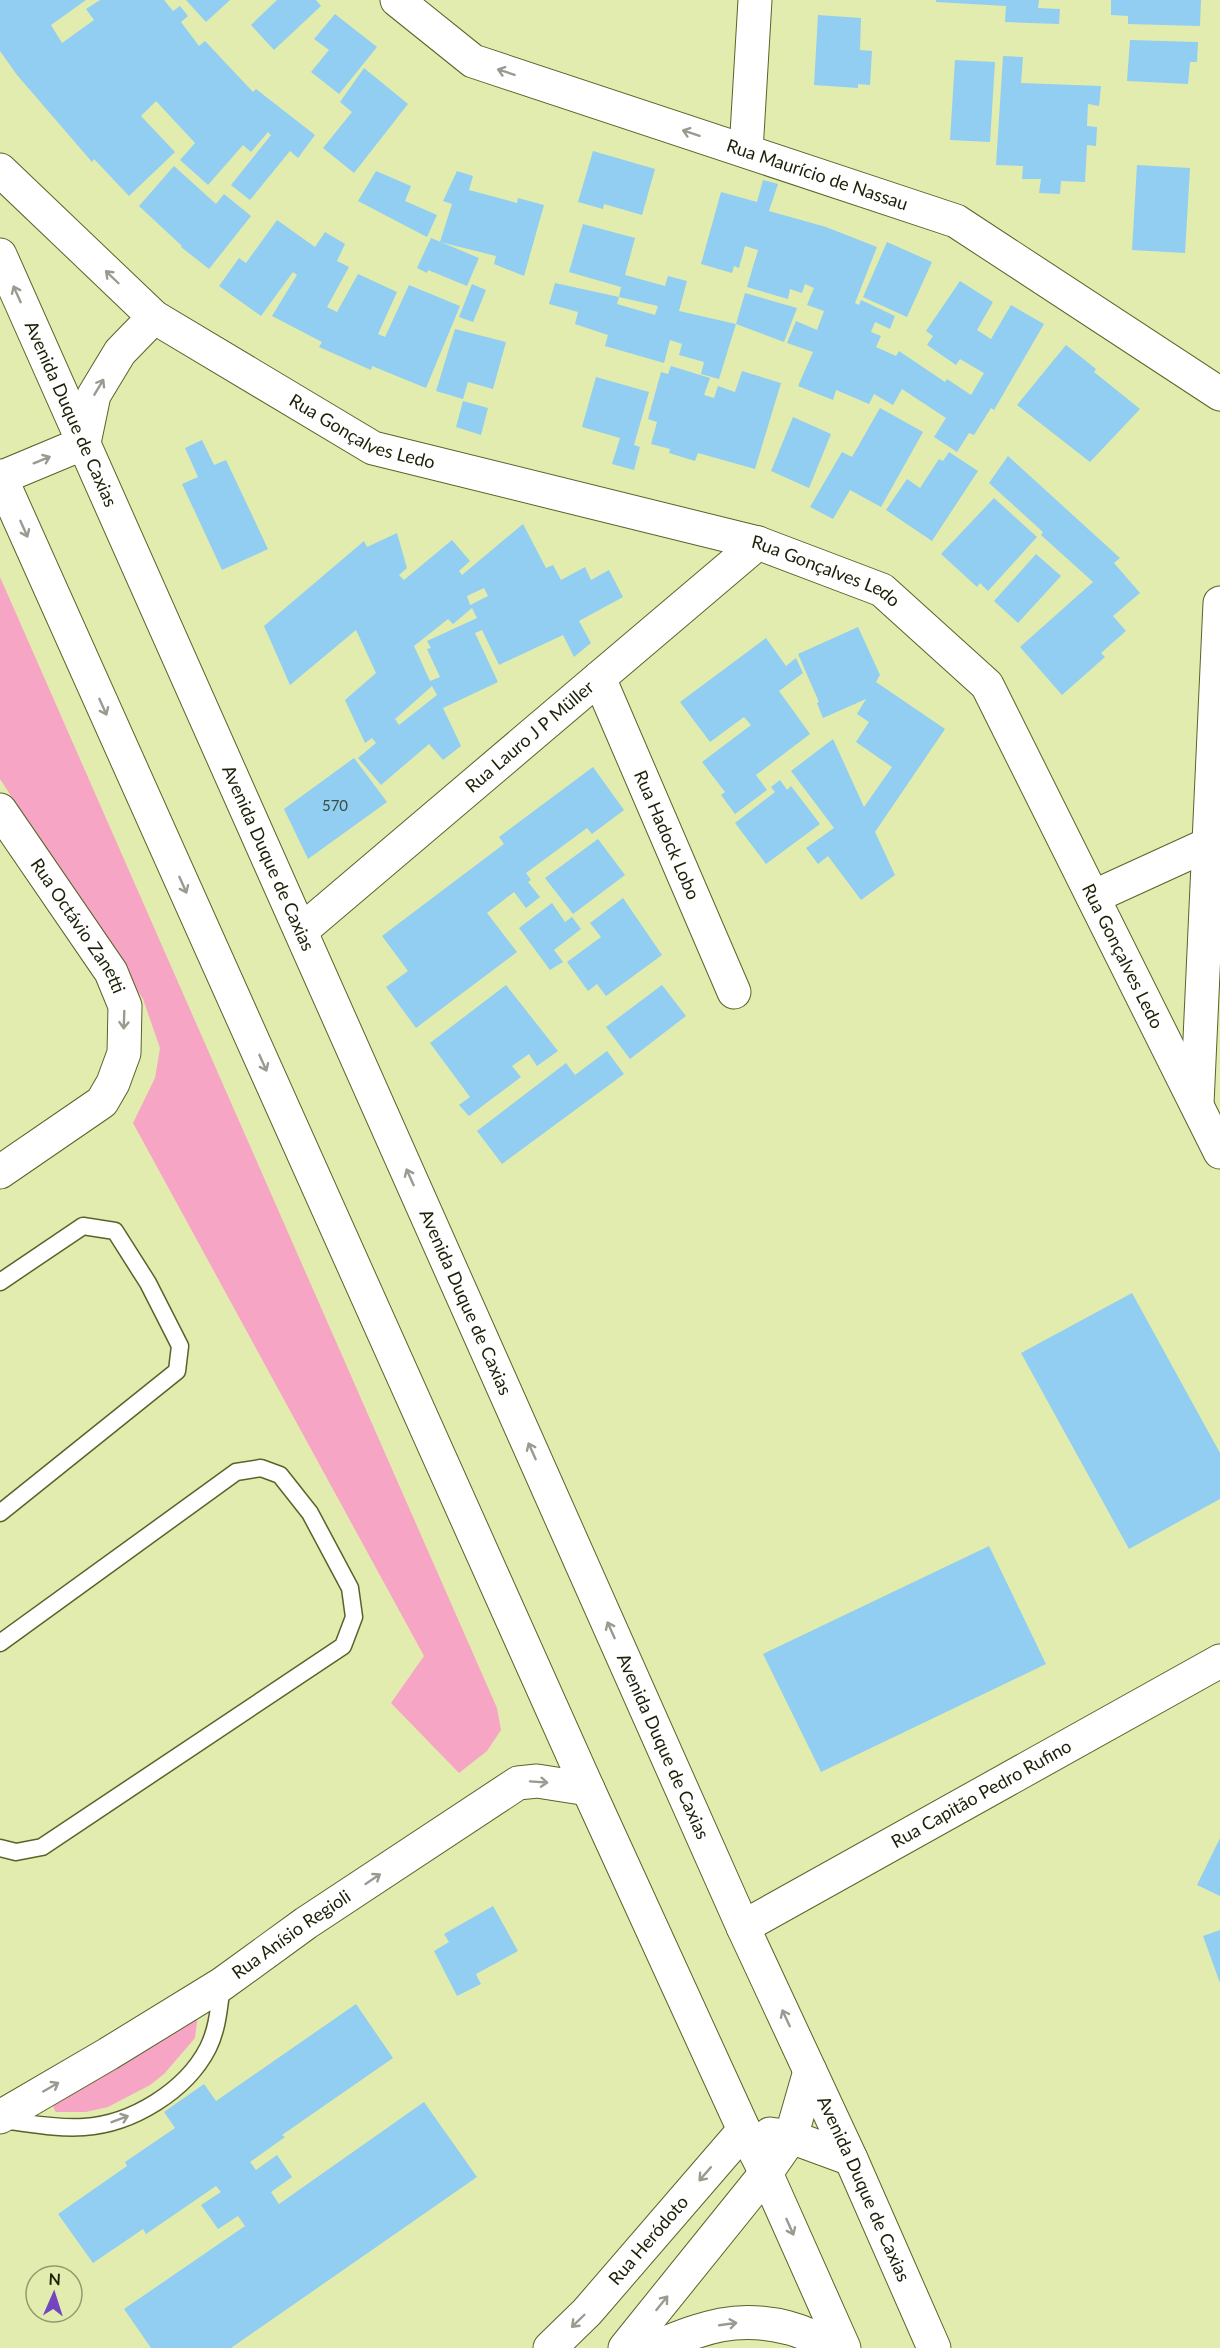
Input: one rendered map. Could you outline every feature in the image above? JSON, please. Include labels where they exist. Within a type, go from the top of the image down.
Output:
[{"type":"street","name":"Rua Maurício de Nassau","points":[[397,0],[473,61],[956,221],[1220,394]]},
{"type":"street","points":[[746,152],[755,0]]},
{"type":"street","name":"Rua Gonçalves Ledo","points":[[0,170],[154,317],[373,448],[758,543],[882,590],[987,685],[1220,1152]]},
{"type":"street","name":"Avenida Duque de Caxias","points":[[0,255],[743,1927],[851,2158],[934,2348]]},
{"type":"street","points":[[154,317],[120,352],[94,395],[84,443],[0,477],[588,1789],[744,2130],[766,2173],[844,2348]]},
{"type":"street","name":"Rua Lauro J P Müller","points":[[301,931],[758,543]]},
{"type":"street","points":[[1197,1108],[1220,603]]},
{"type":"street","name":"Rua Hadock Lobo","points":[[599,678],[734,992]]},
{"type":"street","name":"Rua Octávio Zanetti","points":[[0,810],[111,972],[125,1006],[123,1053],[113,1083],[102,1102],[0,1172]]},
{"type":"street","points":[[1093,897],[1209,844]]},
{"type":"street","name":"Rua Capitão Pedro Rufino","points":[[743,1927],[1220,1661]]},
{"type":"street","name":"Rua Anísio Regioli","points":[[0,2118],[222,1984],[306,1923],[518,1783],[537,1781],[588,1789]]},
{"type":"street","points":[[625,2348],[766,2173],[791,2138],[810,2072]]},
{"type":"street","points":[[744,2130],[791,2138],[851,2158]]},
{"type":"street","name":"Rua Heródoto","points":[[550,2348],[587,2312],[744,2130]]},
{"type":"street","points":[[653,2348],[700,2329],[730,2323],[764,2322],[803,2332],[831,2348]]},
{"type":"lane","points":[[0,1282],[83,1226],[116,1231],[148,1283],[180,1346],[177,1371],[0,1512]]},
{"type":"lane","points":[[0,1643],[236,1472],[261,1468],[280,1475],[310,1513],[350,1588],[354,1617],[343,1646],[42,1847],[16,1852],[0,1848]]},
{"type":"lane","points":[[0,2118],[64,2127],[84,2127],[115,2121],[152,2104],[183,2080],[207,2049],[217,2022],[222,1984]]},
{"type":"shaded area","points":[[0,577],[497,1708],[501,1730],[487,1751],[459,1773],[391,1703],[424,1656],[133,1123],[155,1078],[160,1048],[143,999],[0,779]]},
{"type":"shaded area","points":[[198,2014],[195,2038],[164,2074],[150,2085],[108,2107],[86,2112],[56,2112],[53,2104]]},
{"type":"building","points":[[0,0],[86,0],[51,25],[62,43],[94,20],[86,9],[100,0],[164,0],[173,11],[180,6],[188,16],[181,22],[199,46],[205,41],[253,92],[256,89],[315,135],[298,158],[290,151],[250,200],[231,185],[271,135],[268,132],[251,152],[243,145],[208,185],[180,160],[195,143],[156,101],[141,116],[175,152],[129,196],[94,159],[92,162],[17,75],[0,51]]},
{"type":"building","points":[[186,0],[230,0],[206,22]]},
{"type":"building","points":[[277,0],[316,0],[321,6],[274,50],[251,25]]},
{"type":"building","points":[[936,0],[1039,0],[1038,8],[1060,9],[1059,24],[1005,22],[1006,6],[936,2]]},
{"type":"building","points":[[1111,0],[1201,0],[1200,26],[1128,24],[1128,16],[1111,15]]},
{"type":"building","points":[[335,14],[377,47],[339,94],[311,72],[329,50],[314,39]]},
{"type":"building","points":[[818,15],[861,18],[860,50],[872,51],[870,85],[858,84],[858,88],[814,85]]},
{"type":"building","points":[[1130,40],[1198,42],[1197,62],[1190,62],[1188,84],[1127,81]]},
{"type":"building","points":[[1003,56],[1023,57],[1021,83],[1101,86],[1099,106],[1088,104],[1087,126],[1097,127],[1096,146],[1087,145],[1085,182],[1061,181],[1060,194],[1039,193],[1041,179],[1022,179],[1023,166],[996,165]]},
{"type":"building","points":[[955,60],[995,62],[990,142],[950,140]]},
{"type":"building","points":[[364,68],[408,104],[354,173],[323,148],[352,112],[340,102]]},
{"type":"building","points":[[593,151],[655,169],[642,215],[604,204],[603,209],[578,202]]},
{"type":"building","points":[[1137,165],[1190,168],[1185,253],[1132,250]]},
{"type":"building","points":[[174,166],[216,204],[224,194],[251,216],[209,269],[181,247],[139,206]]},
{"type":"building","points":[[376,171],[411,186],[405,201],[437,215],[427,237],[358,201]]},
{"type":"building","points":[[457,171],[473,176],[469,190],[517,203],[518,198],[544,205],[524,276],[494,264],[496,256],[440,242],[452,204],[443,201]]},
{"type":"building","points":[[763,180],[778,184],[769,211],[826,227],[877,247],[855,303],[859,305],[861,300],[895,316],[890,329],[875,322],[871,332],[881,336],[876,347],[896,356],[899,351],[945,382],[947,379],[971,395],[984,373],[960,359],[956,365],[927,345],[933,336],[926,331],[960,281],[993,302],[977,330],[991,339],[1011,305],[1044,324],[994,410],[991,408],[974,435],[969,433],[957,452],[934,437],[946,418],[902,389],[893,405],[874,394],[869,404],[836,390],[833,400],[798,386],[813,352],[787,343],[796,321],[817,330],[824,311],[807,305],[814,288],[805,284],[802,293],[790,289],[788,299],[747,287],[758,250],[745,246],[739,268],[734,266],[732,273],[701,264],[721,192],[757,202]]},
{"type":"building","points":[[277,220],[315,247],[325,232],[345,244],[337,261],[349,267],[327,307],[337,312],[358,274],[397,292],[378,334],[385,337],[409,285],[460,306],[426,388],[372,366],[371,370],[319,347],[322,342],[272,316],[297,275],[293,272],[261,316],[219,286],[239,258],[246,263]]},
{"type":"building","points":[[583,224],[635,238],[625,275],[665,286],[668,276],[687,281],[679,311],[736,324],[719,379],[701,374],[704,362],[679,355],[682,344],[670,340],[664,363],[605,346],[608,335],[575,324],[578,312],[549,304],[555,283],[619,297],[621,287],[569,272]],"holes":[[[619,297],[658,306],[655,315],[617,304]]]},
{"type":"building","points":[[431,238],[479,258],[467,286],[428,270],[427,273],[417,268]]},
{"type":"building","points":[[887,242],[932,262],[907,317],[863,297]]},
{"type":"building","points":[[472,284],[486,290],[473,322],[459,317]]},
{"type":"building","points":[[745,293],[797,308],[784,342],[736,324]]},
{"type":"building","points":[[455,329],[506,342],[493,389],[468,382],[463,399],[436,391]]},
{"type":"building","points":[[1066,345],[1096,369],[1094,372],[1140,409],[1090,462],[1017,405]]},
{"type":"building","points":[[671,366],[710,378],[704,395],[714,398],[718,386],[735,392],[742,371],[781,383],[755,469],[698,453],[695,461],[669,453],[670,449],[651,444],[657,422],[648,419],[661,372],[668,374]]},
{"type":"building","points":[[596,377],[649,392],[634,445],[640,447],[634,470],[612,464],[620,438],[582,427]]},
{"type":"building","points":[[463,401],[488,408],[481,435],[456,427]]},
{"type":"building","points":[[880,408],[923,432],[881,507],[850,490],[833,519],[810,507],[842,452],[852,457]]},
{"type":"building","points":[[793,417],[831,434],[809,488],[771,471]]},
{"type":"building","points":[[202,440],[214,465],[226,460],[268,549],[222,570],[182,484],[198,477],[185,448]]},
{"type":"building","points":[[949,452],[978,471],[932,541],[886,510],[907,479],[920,488],[939,459],[943,461]]},
{"type":"building","points":[[1008,456],[1120,558],[1114,563],[1140,593],[1113,616],[1126,631],[1101,653],[1105,657],[1062,695],[1020,647],[1093,582],[1041,535],[1043,532],[989,483]]},
{"type":"building","points":[[994,498],[1037,537],[988,591],[980,583],[977,587],[941,554]]},
{"type":"building","points":[[523,524],[546,568],[553,565],[561,580],[585,567],[591,580],[609,570],[623,597],[579,621],[591,643],[574,657],[563,635],[499,665],[482,630],[475,633],[498,682],[443,708],[461,746],[443,760],[429,744],[381,785],[358,758],[376,743],[372,738],[365,743],[345,700],[376,673],[356,630],[290,685],[264,626],[364,541],[367,547],[397,533],[407,568],[399,575],[404,580],[452,540],[470,561],[459,571],[462,575]],"holes":[[[484,588],[488,596],[470,605],[467,596]],[[472,608],[477,618],[427,641],[431,648],[427,649],[440,677],[430,681],[414,646],[448,619],[453,624]],[[432,686],[437,695],[399,725],[395,719]]]},
{"type":"building","points":[[1036,554],[1061,576],[1018,623],[994,601]]},
{"type":"building","points":[[858,627],[880,675],[876,682],[945,729],[875,832],[895,875],[861,900],[828,856],[818,864],[806,848],[834,828],[791,771],[833,739],[864,807],[892,767],[856,742],[869,722],[857,714],[866,699],[823,718],[817,703],[819,702],[798,654]]},
{"type":"building","points":[[766,638],[786,666],[796,658],[803,673],[779,691],[810,734],[756,775],[767,790],[735,814],[721,795],[725,792],[702,762],[751,725],[744,717],[710,742],[680,702]]},
{"type":"building","points":[[354,758],[387,802],[308,859],[284,809]]},
{"type":"building","points":[[593,767],[624,810],[592,834],[587,828],[526,873],[531,880],[528,882],[540,897],[526,908],[514,892],[487,913],[517,952],[416,1028],[386,987],[408,971],[382,936],[504,844],[499,837]]},
{"type":"building","points":[[780,780],[787,790],[791,786],[820,824],[766,864],[735,823],[775,792],[771,787]]},
{"type":"building","points":[[598,839],[625,875],[573,914],[545,878]]},
{"type":"building","points":[[623,898],[662,955],[606,996],[597,984],[588,991],[567,962],[601,937],[590,923]]},
{"type":"building","points":[[552,903],[565,922],[572,917],[581,929],[554,950],[563,962],[550,970],[519,928]]},
{"type":"building","points":[[506,985],[558,1051],[537,1066],[529,1054],[512,1066],[521,1077],[469,1116],[459,1105],[470,1097],[430,1043]]},
{"type":"building","points":[[662,985],[686,1016],[630,1059],[606,1027]]},
{"type":"building","points":[[607,1051],[624,1074],[502,1164],[477,1131],[566,1063],[575,1075]]},
{"type":"building","points":[[1132,1293],[1220,1453],[1220,1499],[1129,1549],[1021,1353]]},
{"type":"building","points":[[989,1546],[1046,1664],[821,1772],[763,1654]]},
{"type":"building","points":[[1220,1838],[1220,1896],[1197,1885]]},
{"type":"building","points":[[493,1906],[518,1951],[476,1974],[481,1984],[457,1996],[434,1951],[449,1942],[444,1934]]},
{"type":"building","points":[[1220,1930],[1220,1983],[1203,1936]]},
{"type":"building","points":[[356,2004],[393,2058],[282,2135],[285,2137],[250,2162],[256,2170],[277,2155],[292,2177],[271,2192],[279,2204],[424,2102],[477,2177],[231,2348],[151,2348],[124,2309],[245,2226],[238,2216],[218,2229],[201,2205],[221,2192],[216,2186],[146,2234],[143,2229],[93,2263],[58,2214],[127,2166],[125,2162],[175,2128],[164,2112],[204,2084],[216,2101]]}]
